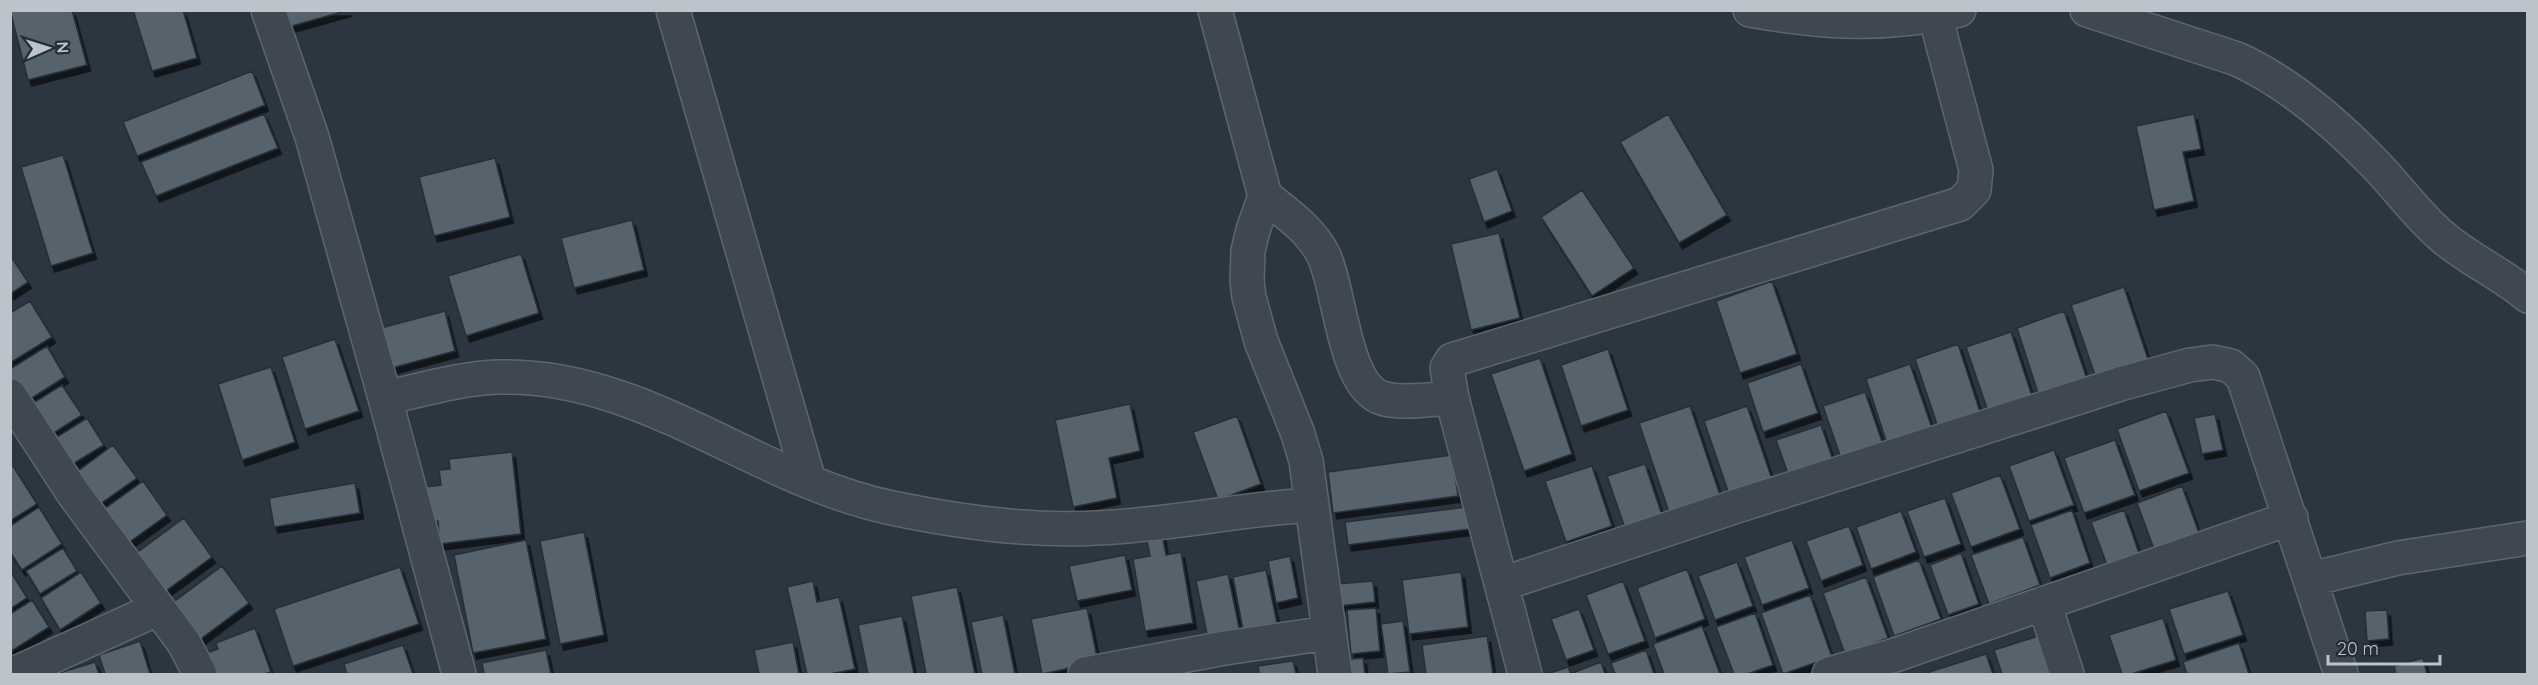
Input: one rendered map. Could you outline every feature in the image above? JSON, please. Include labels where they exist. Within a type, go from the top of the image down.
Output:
[{"type":"street","points":[[268,10],[312,136],[459,675]]},
{"type":"street","points":[[673,10],[809,481]]},
{"type":"street","points":[[1215,10],[1265,196],[1315,239],[1324,257],[1356,369],[1370,389],[1379,397],[1398,400],[1452,398]]},
{"type":"street","points":[[1525,675],[1452,398],[1447,368],[1452,360],[1960,204],[1974,190],[1976,170],[1947,13],[1851,23],[1807,20],[1750,10]]},
{"type":"street","points":[[2087,10],[2237,59],[2257,68],[2285,86],[2372,161],[2444,238],[2528,296]]},
{"type":"street","points":[[1265,196],[1248,251],[1249,297],[1261,341],[1298,434],[1306,461],[1335,675]]},
{"type":"street","points":[[1502,584],[1740,505],[2120,384],[2190,364],[2213,362],[2230,366],[2243,377],[2341,675]]},
{"type":"street","points":[[385,398],[448,384],[498,377],[554,381],[639,403],[837,494],[959,520],[1043,529],[1143,524],[1312,505]]},
{"type":"street","points":[[10,396],[73,493],[184,643],[200,675]]},
{"type":"street","points":[[1828,675],[1898,665],[2044,603],[2291,518]]},
{"type":"street","points":[[2311,579],[2398,558],[2528,538]]},
{"type":"street","points":[[2044,603],[2067,675]]},
{"type":"street","points":[[10,667],[15,674],[157,609]]},
{"type":"street","points":[[1085,675],[1225,648],[1328,633]]},
{"type":"building","points":[[10,10],[72,10],[87,65],[28,80]]},
{"type":"building","points":[[133,10],[183,10],[197,58],[152,71]]},
{"type":"building","points":[[276,10],[349,10],[281,29]]},
{"type":"building","points":[[252,71],[265,105],[137,156],[123,122]]},
{"type":"building","points":[[264,114],[278,148],[156,196],[141,162]]},
{"type":"building","points":[[1668,114],[1727,215],[1679,243],[1620,142]]},
{"type":"building","points":[[2194,114],[2201,149],[2183,152],[2194,201],[2154,210],[2136,126]]},
{"type":"building","points":[[63,155],[93,253],[51,266],[21,167]]},
{"type":"building","points":[[495,158],[510,217],[434,236],[419,177]]},
{"type":"building","points":[[1497,169],[1512,211],[1484,222],[1469,179]]},
{"type":"building","points":[[1582,190],[1634,268],[1592,296],[1541,217]]},
{"type":"building","points":[[632,220],[644,270],[574,288],[561,238]]},
{"type":"building","points":[[1499,233],[1520,318],[1471,330],[1451,244]]},
{"type":"building","points":[[521,254],[539,313],[466,336],[448,276]]},
{"type":"building","points":[[10,255],[28,282],[10,294]]},
{"type":"building","points":[[1772,281],[1797,354],[1740,373],[1716,301]]},
{"type":"building","points":[[2124,287],[2151,368],[2099,387],[2071,305]]},
{"type":"building","points":[[30,301],[52,337],[10,363],[10,313]]},
{"type":"building","points":[[445,311],[455,351],[388,369],[377,329]]},
{"type":"building","points":[[2064,311],[2088,382],[2040,399],[2017,328]]},
{"type":"building","points":[[2011,332],[2034,402],[1990,417],[1966,347]]},
{"type":"building","points":[[335,339],[359,411],[305,429],[282,357]]},
{"type":"building","points":[[1958,344],[1983,421],[1941,436],[1915,359]]},
{"type":"building","points":[[47,346],[65,377],[24,403],[10,382],[10,369]]},
{"type":"building","points":[[1608,349],[1628,410],[1581,426],[1561,365]]},
{"type":"building","points":[[1540,358],[1572,454],[1524,471],[1491,374]]},
{"type":"building","points":[[1801,364],[1818,413],[1763,432],[1747,383]]},
{"type":"building","points":[[1910,364],[1935,437],[1890,453],[1866,379]]},
{"type":"building","points":[[271,367],[295,442],[242,460],[218,384]]},
{"type":"building","points":[[62,385],[82,415],[44,439],[25,408]]},
{"type":"building","points":[[1865,392],[1885,450],[1843,464],[1823,406]]},
{"type":"building","points":[[1130,404],[1140,451],[1109,458],[1117,498],[1073,507],[1055,420]]},
{"type":"building","points":[[1690,406],[1721,498],[1670,515],[1639,423]]},
{"type":"building","points":[[1747,406],[1773,482],[1730,497],[1704,421]]},
{"type":"building","points":[[2166,411],[2189,473],[2139,491],[2117,429]]},
{"type":"building","points":[[2215,414],[2223,450],[2202,454],[2194,418]]},
{"type":"building","points":[[1237,416],[1261,484],[1218,500],[1193,432]]},
{"type":"building","points":[[87,418],[104,445],[66,468],[49,442]]},
{"type":"building","points":[[1821,425],[1837,472],[1793,488],[1776,440]]},
{"type":"building","points":[[2115,440],[2135,495],[2084,513],[2064,458]]},
{"type":"building","points":[[113,445],[137,478],[93,509],[70,477]]},
{"type":"building","points":[[2054,450],[2074,505],[2029,521],[2009,466]]},
{"type":"building","points":[[512,452],[521,534],[440,544],[438,521],[429,522],[425,487],[441,485],[439,470],[450,469],[449,459]]},
{"type":"building","points":[[1452,455],[1458,496],[1333,513],[1328,472]]},
{"type":"building","points":[[1645,464],[1662,515],[1625,528],[1607,476]]},
{"type":"building","points":[[13,466],[37,504],[10,521],[10,467]]},
{"type":"building","points":[[1592,466],[1612,526],[1566,542],[1545,481]]},
{"type":"building","points":[[2000,475],[2020,529],[1971,547],[1951,493]]},
{"type":"building","points":[[143,481],[167,515],[124,546],[100,512]]},
{"type":"building","points":[[355,483],[360,513],[274,527],[269,498]]},
{"type":"building","points":[[2182,486],[2199,533],[2154,549],[2137,503]]},
{"type":"building","points":[[1945,498],[1961,544],[1924,557],[1907,511]]},
{"type":"building","points":[[39,507],[62,544],[22,570],[10,552],[10,526]]},
{"type":"building","points":[[1467,507],[1470,529],[1348,545],[1345,522]]},
{"type":"building","points":[[2072,510],[2090,563],[2050,578],[2031,525]]},
{"type":"building","points":[[2124,510],[2139,553],[2107,565],[2091,522]]},
{"type":"building","points":[[1901,511],[1916,552],[1871,569],[1856,527]]},
{"type":"building","points":[[184,518],[212,557],[159,596],[131,557]]},
{"type":"building","points":[[1849,526],[1863,565],[1821,581],[1806,541]]},
{"type":"building","points":[[584,532],[604,635],[560,644],[540,541]]},
{"type":"building","points":[[1162,534],[1166,555],[1181,552],[1193,623],[1145,631],[1133,559],[1150,556],[1146,536]]},
{"type":"building","points":[[2023,537],[2040,585],[1989,604],[1971,555]]},
{"type":"building","points":[[526,540],[546,639],[473,653],[454,555]]},
{"type":"building","points":[[1792,540],[1809,588],[1762,605],[1744,557]]},
{"type":"building","points":[[63,548],[77,571],[40,594],[26,571]]},
{"type":"building","points":[[1961,553],[1979,604],[1948,615],[1930,565]]},
{"type":"building","points":[[1125,555],[1132,590],[1077,601],[1069,566]]},
{"type":"building","points":[[1290,556],[1298,598],[1276,603],[1268,561]]},
{"type":"building","points":[[1919,560],[1941,619],[1894,636],[1873,577]]},
{"type":"building","points":[[1737,562],[1753,606],[1715,620],[1698,576]]},
{"type":"building","points":[[222,566],[249,603],[198,641],[171,604]]},
{"type":"building","points":[[400,567],[419,624],[293,666],[274,609]]},
{"type":"building","points":[[1687,569],[1705,619],[1655,638],[1637,588]]},
{"type":"building","points":[[1266,570],[1277,623],[1243,630],[1233,577]]},
{"type":"building","points":[[10,572],[27,598],[10,609]]},
{"type":"building","points":[[81,572],[101,603],[60,630],[41,598]]},
{"type":"building","points":[[1461,572],[1468,627],[1409,634],[1402,580]]},
{"type":"building","points":[[1228,574],[1240,632],[1208,639],[1196,581]]},
{"type":"building","points":[[1866,577],[1888,638],[1845,654],[1823,593]]},
{"type":"building","points":[[813,581],[817,602],[839,597],[855,669],[830,674],[807,674],[787,587]]},
{"type":"building","points":[[1373,581],[1375,602],[1338,606],[1336,584]]},
{"type":"building","points":[[1623,581],[1645,641],[1608,654],[1586,595]]},
{"type":"building","points":[[957,587],[975,674],[926,674],[911,596]]},
{"type":"building","points":[[2228,591],[2243,635],[2184,654],[2169,609]]},
{"type":"building","points":[[1810,595],[1832,657],[1783,674],[1761,613]]},
{"type":"building","points":[[32,600],[49,627],[10,652],[10,614]]},
{"type":"building","points":[[1087,608],[1098,662],[1042,674],[1031,619]]},
{"type":"building","points":[[1376,608],[1380,651],[1351,654],[1347,610]]},
{"type":"building","points":[[1579,609],[1594,650],[1566,660],[1551,619]]},
{"type":"building","points":[[2387,610],[2389,639],[2367,641],[2365,611]]},
{"type":"building","points":[[1755,613],[1773,665],[1747,674],[1734,674],[1716,627]]},
{"type":"building","points":[[1003,615],[1015,674],[982,674],[971,622]]},
{"type":"building","points":[[902,616],[914,674],[868,674],[858,625]]},
{"type":"building","points":[[2163,618],[2176,660],[2131,674],[2122,674],[2109,635]]},
{"type":"building","points":[[1403,621],[1410,672],[1388,674],[1381,624]]},
{"type":"building","points":[[1702,626],[1720,674],[1664,674],[1653,644]]},
{"type":"building","points":[[255,628],[271,672],[204,674],[197,656],[218,649],[216,643]]},
{"type":"building","points":[[2048,633],[2061,674],[2002,674],[1994,650]]},
{"type":"building","points":[[1487,636],[1493,674],[1426,674],[1422,645]]},
{"type":"building","points":[[140,641],[150,674],[105,674],[99,655]]},
{"type":"building","points":[[793,642],[799,674],[759,674],[754,650]]},
{"type":"building","points":[[2239,643],[2249,674],[2187,674],[2183,662]]},
{"type":"building","points":[[403,645],[413,674],[347,674],[344,664]]},
{"type":"building","points":[[546,650],[551,674],[484,674],[482,663]]},
{"type":"building","points":[[1646,650],[1654,674],[1615,674],[1611,663]]},
{"type":"building","points":[[1986,654],[1993,674],[1930,674],[1929,672]]},
{"type":"building","points":[[1363,658],[1365,674],[1340,674],[1339,660]]},
{"type":"building","points":[[2423,658],[2427,674],[2396,674],[2394,666]]},
{"type":"building","points":[[1293,661],[1296,674],[1259,674],[1258,666]]},
{"type":"building","points":[[95,662],[99,674],[56,674]]},
{"type":"building","points":[[1601,662],[1605,674],[1576,674],[1575,672]]},
{"type":"building","points":[[1568,667],[1571,674],[1547,674]]}]
